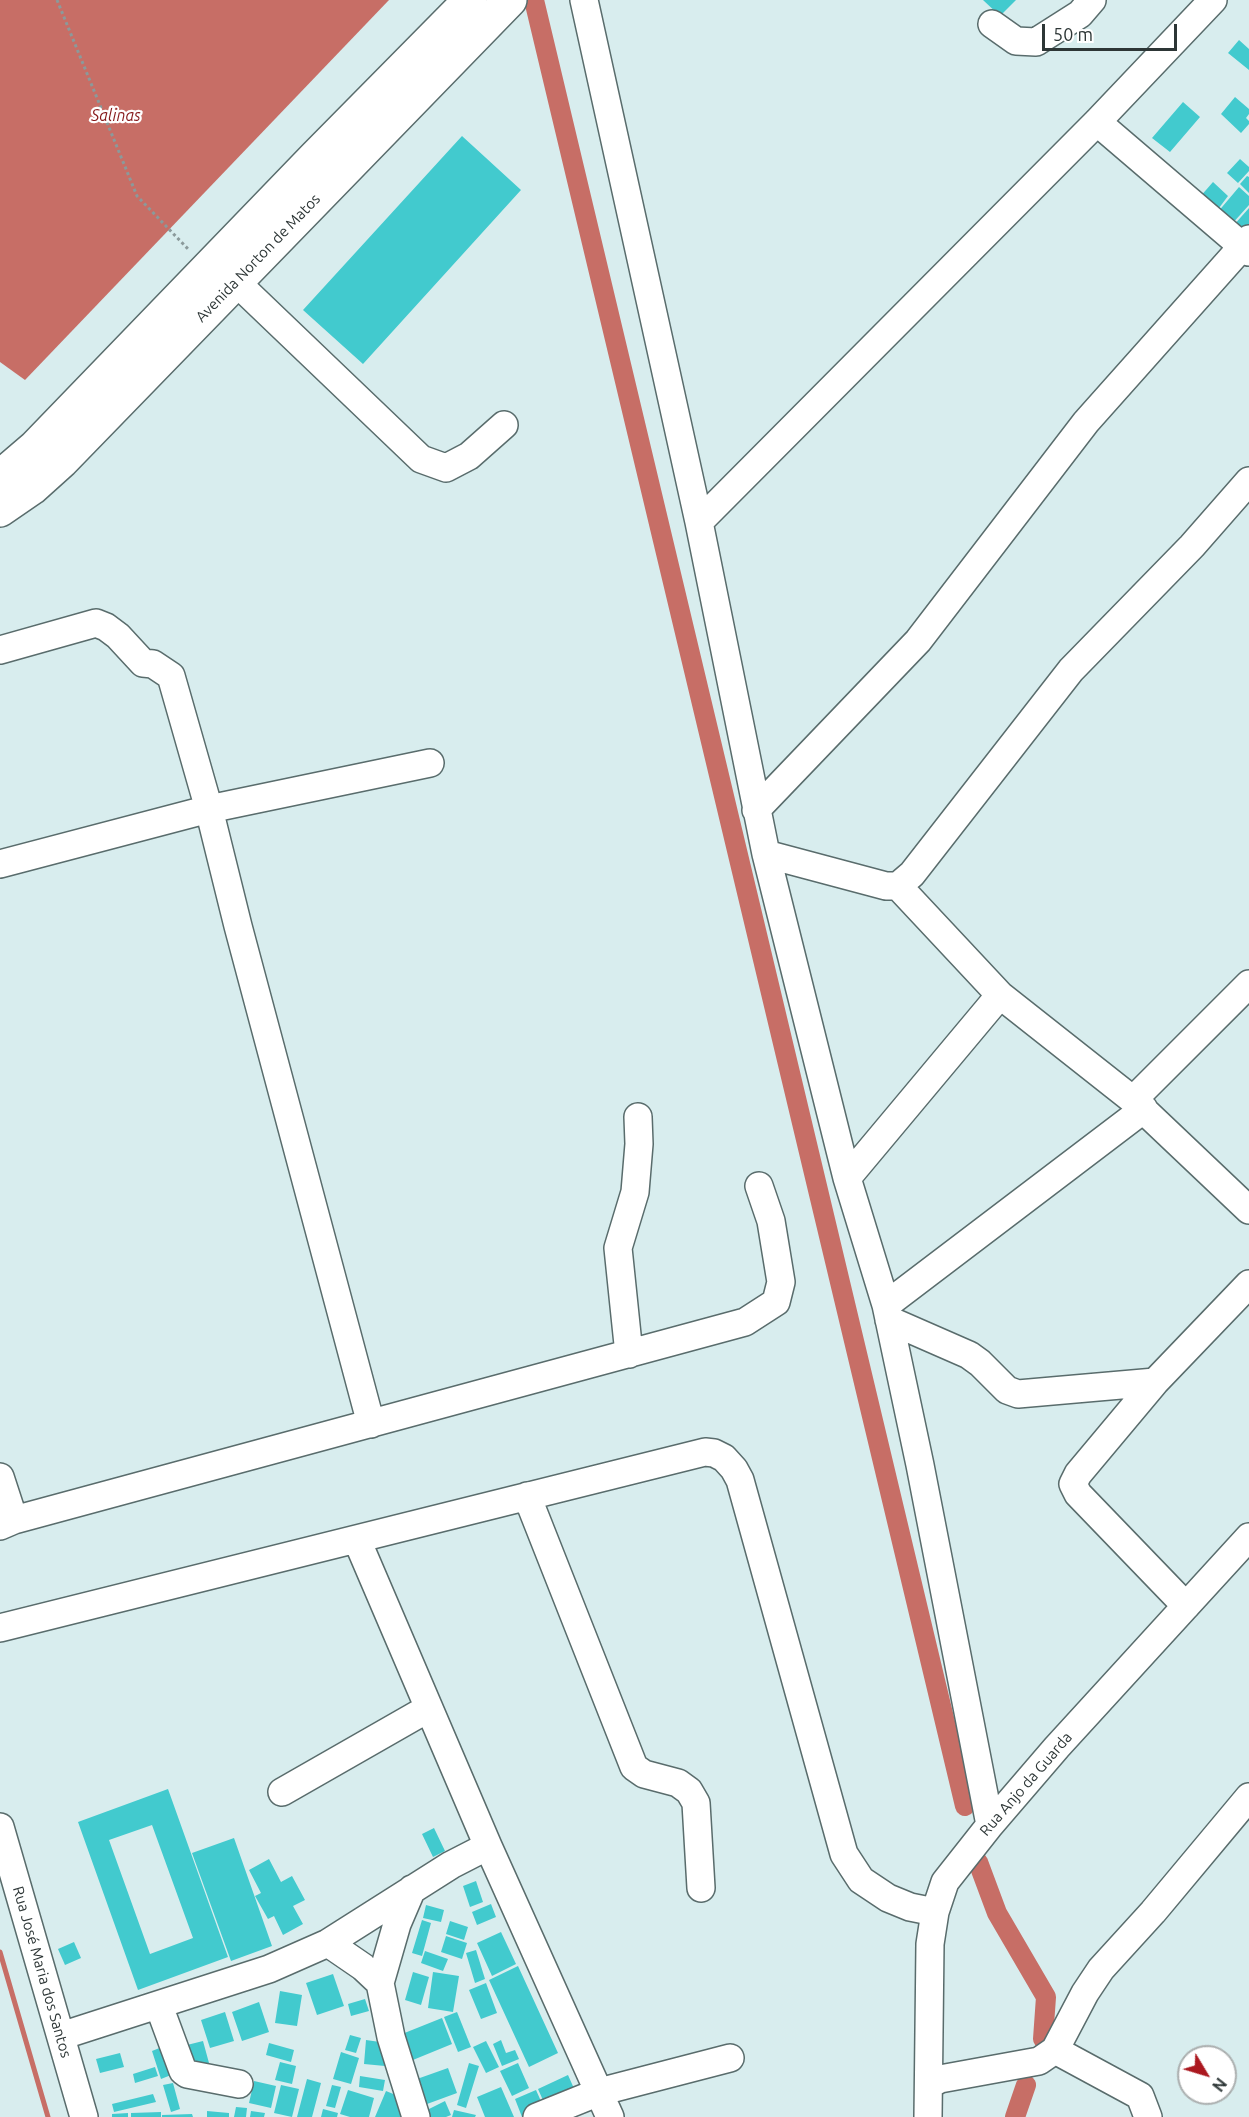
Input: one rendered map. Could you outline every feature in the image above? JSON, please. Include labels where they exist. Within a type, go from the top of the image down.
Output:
[{"type":"main road","name":"Avenida Norton de Matos","points":[[0,510],[32,488],[62,461],[221,275],[470,0]]},
{"type":"main road","name":"Avenida Norton de Matos","points":[[0,477],[221,275],[508,2]]},
{"type":"street","points":[[584,0],[699,522],[766,854],[847,1178],[888,1312],[990,1825]]},
{"type":"street","points":[[992,24],[1016,41],[1036,42],[1080,14],[1092,0]]},
{"type":"street","points":[[699,522],[1097,122],[1213,0]]},
{"type":"street","points":[[756,810],[918,641],[1086,422],[1247,246],[1097,122]]},
{"type":"street","points":[[221,275],[421,459],[446,468],[470,456],[504,425]]},
{"type":"street","points":[[766,854],[886,886],[898,886],[912,874],[1071,670],[1192,546],[1249,481]]},
{"type":"street","points":[[0,650],[96,623],[118,636],[143,663],[153,664],[171,676],[209,809],[241,938],[371,1424]]},
{"type":"street","points":[[0,864],[209,809],[430,763]]},
{"type":"street","points":[[898,886],[1000,995],[1138,1105],[1249,1210]]},
{"type":"street","points":[[888,1312],[1138,1105],[1249,984]]},
{"type":"street","points":[[847,1178],[1000,995]]},
{"type":"street","points":[[629,1354],[618,1248],[635,1192],[639,1144],[638,1117]]},
{"type":"street","points":[[0,1478],[7,1523],[745,1322],[777,1302],[781,1282],[771,1221],[759,1186]]},
{"type":"street","points":[[1186,1606],[1078,1494],[1073,1484],[1078,1474],[1155,1382],[1249,1284]]},
{"type":"street","points":[[888,1312],[969,1355],[1007,1390],[1018,1394],[1155,1382]]},
{"type":"street","points":[[0,1628],[705,1452],[714,1453],[724,1458],[740,1480],[844,1854],[861,1880],[888,1898],[910,1906],[935,1911]]},
{"type":"street","points":[[527,1496],[634,1767],[644,1774],[678,1783],[689,1791],[696,1803],[701,1888]]},
{"type":"street","name":"Rua Anjo da Guarda","points":[[928,2117],[930,1944],[935,1911],[945,1882],[1057,1747],[1249,1537]]},
{"type":"street","points":[[357,1540],[488,1846],[610,2117]]},
{"type":"street","points":[[282,1792],[429,1708]]},
{"type":"street","points":[[929,2085],[940,2079],[1039,2061],[1055,2050],[1085,1992],[1101,1969],[1153,1912],[1249,1797]]},
{"type":"street","name":"Rua José Maria dos Santos","points":[[0,1827],[84,2117]]},
{"type":"street","points":[[61,2036],[268,1969],[328,1943],[451,1864],[488,1846]]},
{"type":"street","points":[[412,1889],[397,1924],[380,1983],[391,2037],[416,2117]]},
{"type":"street","points":[[328,1943],[363,1967],[380,1983]]},
{"type":"street","points":[[159,2006],[183,2071],[187,2074],[238,2084]]},
{"type":"street","points":[[1055,2050],[1140,2096],[1148,2117]]},
{"type":"street","points":[[537,2117],[600,2092],[730,2058]]},
{"type":"path","points":[[57,0],[137,196],[221,275]]},
{"type":"water","name":"Salinas","points":[[0,0],[389,0],[25,380],[0,362]]},
{"type":"building","points":[[983,0],[1016,0],[1000,16]]},
{"type":"building","points":[[1239,40],[1249,49],[1249,70],[1228,53]]},
{"type":"building","points":[[1235,97],[1249,109],[1246,118],[1249,124],[1241,133],[1221,114]]},
{"type":"building","points":[[1183,102],[1200,117],[1170,152],[1152,138]]},
{"type":"building","points":[[462,136],[521,190],[363,364],[303,310]]},
{"type":"building","points":[[1240,159],[1249,167],[1249,171],[1238,183],[1227,173]]},
{"type":"building","points":[[1247,176],[1249,177],[1249,193],[1240,184]]},
{"type":"building","points":[[1213,182],[1228,196],[1216,212],[1199,198]]},
{"type":"building","points":[[1239,187],[1249,196],[1249,205],[1231,225],[1217,213]]},
{"type":"building","points":[[1249,208],[1249,233],[1233,226]]},
{"type":"building","points":[[168,1789],[228,1957],[138,1990],[78,1822]],"holes":[[[152,1825],[193,1938],[150,1954],[109,1840]]]},
{"type":"building","points":[[434,1828],[445,1851],[433,1857],[422,1834]]},
{"type":"building","points":[[234,1838],[272,1946],[231,1961],[192,1853]]},
{"type":"building","points":[[269,1859],[281,1882],[292,1876],[305,1900],[293,1906],[303,1924],[283,1935],[274,1916],[268,1919],[255,1896],[261,1893],[249,1870]]},
{"type":"building","points":[[476,1881],[483,1902],[470,1907],[463,1886]]},
{"type":"building","points":[[491,1904],[496,1917],[477,1925],[472,1912]]},
{"type":"building","points":[[426,1905],[444,1910],[441,1922],[423,1918]]},
{"type":"building","points":[[422,1920],[431,1923],[422,1956],[412,1953]]},
{"type":"building","points":[[450,1921],[468,1927],[464,1940],[446,1934]]},
{"type":"building","points":[[501,1932],[516,1964],[492,1976],[477,1943]]},
{"type":"building","points":[[446,1936],[467,1943],[462,1959],[441,1952]]},
{"type":"building","points":[[74,1942],[81,1958],[65,1965],[58,1949]]},
{"type":"building","points":[[476,1950],[485,1979],[475,1983],[466,1953]]},
{"type":"building","points":[[425,1951],[448,1959],[443,1971],[421,1963]]},
{"type":"building","points":[[518,1966],[558,2053],[529,2067],[489,1980]]},
{"type":"building","points":[[413,1972],[429,1977],[421,2005],[405,2000]]},
{"type":"building","points":[[433,1972],[459,1976],[453,2012],[428,2008]]},
{"type":"building","points":[[333,1974],[344,2006],[317,2015],[306,1983]]},
{"type":"building","points":[[486,1983],[497,2013],[481,2019],[469,1990]]},
{"type":"building","points":[[280,1991],[302,1995],[297,2026],[275,2023]]},
{"type":"building","points":[[365,1999],[369,2011],[351,2016],[348,2004]]},
{"type":"building","points":[[259,2002],[269,2032],[242,2041],[232,2012]]},
{"type":"building","points":[[225,2012],[234,2041],[210,2048],[201,2020]]},
{"type":"building","points":[[457,2012],[471,2047],[458,2052],[444,2017]]},
{"type":"building","points":[[442,2018],[452,2044],[408,2062],[397,2036]]},
{"type":"building","points":[[350,2035],[361,2038],[356,2053],[345,2050]]},
{"type":"building","points":[[366,2040],[387,2043],[385,2066],[364,2064]]},
{"type":"building","points":[[501,2040],[506,2053],[515,2050],[519,2059],[502,2066],[493,2044]]},
{"type":"building","points":[[203,2041],[209,2063],[194,2068],[187,2045]]},
{"type":"building","points":[[486,2041],[499,2067],[486,2073],[473,2047]]},
{"type":"building","points":[[269,2043],[294,2050],[291,2062],[266,2055]]},
{"type":"building","points":[[162,2047],[171,2075],[161,2079],[152,2051]]},
{"type":"building","points":[[341,2052],[359,2058],[351,2084],[333,2079]]},
{"type":"building","points":[[120,2053],[124,2067],[100,2073],[96,2059]]},
{"type":"building","points":[[280,2062],[296,2066],[292,2084],[275,2080]]},
{"type":"building","points":[[469,2063],[479,2066],[466,2108],[457,2105]]},
{"type":"building","points":[[518,2063],[529,2088],[512,2096],[500,2071]]},
{"type":"building","points":[[155,2067],[158,2076],[135,2083],[133,2074]]},
{"type":"building","points":[[448,2068],[457,2093],[427,2104],[417,2079]]},
{"type":"building","points":[[568,2075],[576,2093],[546,2107],[538,2089]]},
{"type":"building","points":[[360,2076],[385,2080],[383,2091],[359,2087]]},
{"type":"building","points":[[307,2079],[321,2083],[312,2117],[297,2117]]},
{"type":"building","points":[[254,2081],[276,2086],[271,2108],[249,2103]]},
{"type":"building","points":[[173,2083],[180,2109],[171,2112],[163,2085]]},
{"type":"building","points":[[281,2085],[299,2089],[292,2117],[274,2113]]},
{"type":"building","points":[[332,2085],[341,2087],[335,2108],[326,2106]]},
{"type":"building","points":[[501,2087],[514,2117],[485,2117],[477,2097]]},
{"type":"building","points":[[348,2090],[374,2098],[369,2117],[350,2117],[340,2114]]},
{"type":"building","points":[[536,2090],[544,2108],[522,2117],[515,2099]]},
{"type":"building","points":[[386,2091],[408,2100],[401,2117],[375,2117]]},
{"type":"building","points":[[153,2094],[156,2102],[114,2112],[112,2104]]},
{"type":"building","points":[[445,2101],[451,2115],[428,2117],[425,2111]]},
{"type":"building","points":[[236,2107],[247,2108],[246,2117],[234,2117]]},
{"type":"building","points":[[323,2109],[338,2113],[337,2117],[321,2117]]},
{"type":"building","points":[[454,2110],[476,2115],[475,2117],[452,2117]]},
{"type":"building","points":[[207,2111],[229,2113],[229,2117],[207,2117]]},
{"type":"building","points":[[251,2111],[265,2113],[264,2117],[250,2117]]},
{"type":"building","points":[[161,2112],[161,2117],[131,2117],[131,2113]]},
{"type":"building","points":[[128,2113],[128,2117],[112,2117],[112,2114]]},
{"type":"building","points":[[192,2114],[193,2117],[162,2117],[162,2115]]},
{"type":"waterway","points":[[534,0],[965,1806]]},
{"type":"waterway","points":[[978,1862],[997,1913],[1046,1997],[1043,2039]]},
{"type":"waterway","points":[[0,1952],[48,2117]]},
{"type":"waterway","points":[[1015,2117],[1026,2085]]}]
